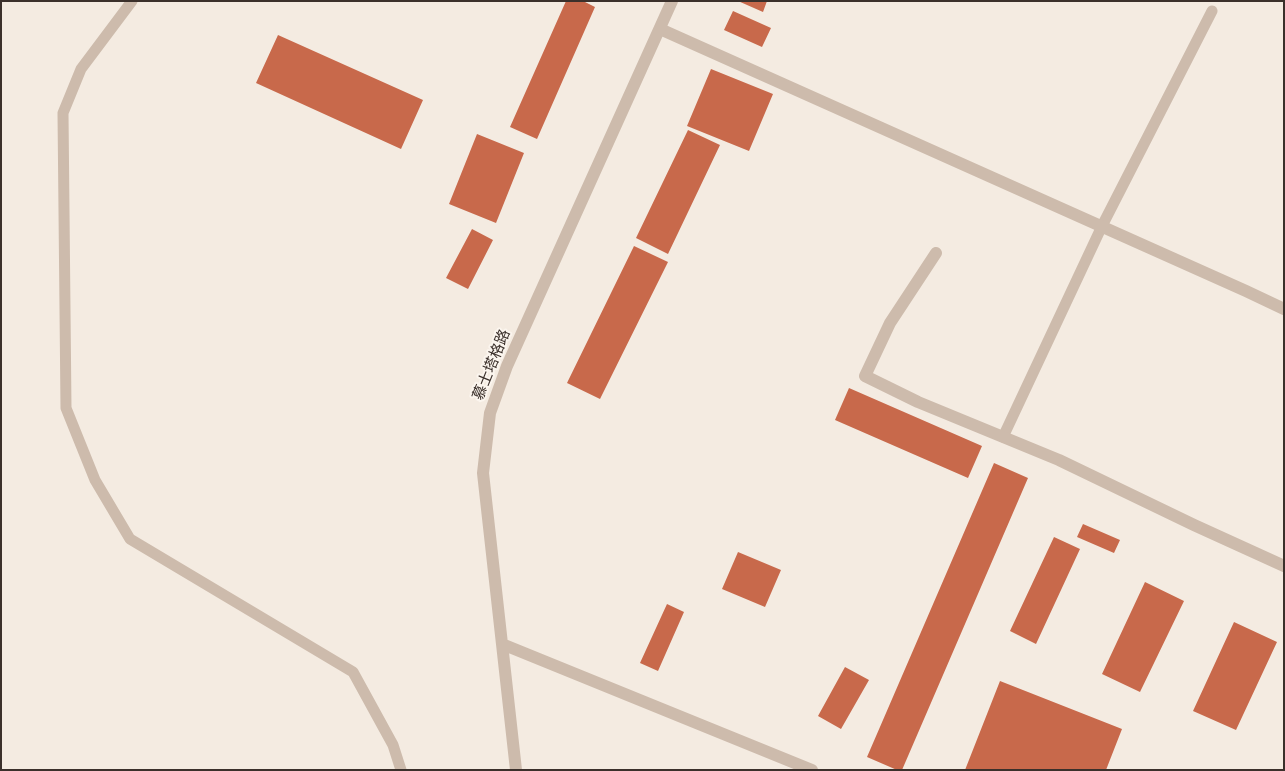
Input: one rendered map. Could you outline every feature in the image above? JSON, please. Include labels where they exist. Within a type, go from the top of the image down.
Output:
[{"type":"street","name":"慕士塔格路","points":[[516,770],[483,473],[490,413],[507,366],[672,1]]},
{"type":"street","points":[[660,28],[1284,309]]},
{"type":"street","points":[[936,253],[890,323],[865,376],[918,402],[1059,460],[1284,566]]},
{"type":"street","points":[[502,644],[812,770]]},
{"type":"lane","points":[[132,1],[81,69],[63,113],[66,408],[95,480],[130,539],[353,672],[393,745],[401,770]]},
{"type":"lane","points":[[1003,437],[1102,226],[1212,11]]},
{"type":"building","points":[[566,1],[583,1],[595,7],[537,139],[510,127]]},
{"type":"building","points":[[738,1],[767,1],[763,12]]},
{"type":"building","points":[[733,11],[771,28],[762,47],[724,30]]},
{"type":"building","points":[[278,35],[423,100],[401,149],[256,83]]},
{"type":"building","points":[[711,69],[773,94],[749,151],[687,126]]},
{"type":"building","points":[[688,130],[720,145],[668,254],[636,238]]},
{"type":"building","points":[[477,134],[524,153],[496,223],[449,204]]},
{"type":"building","points":[[472,229],[493,240],[468,289],[446,278]]},
{"type":"building","points":[[634,246],[668,262],[600,399],[567,383]]},
{"type":"building","points":[[849,388],[982,446],[968,478],[835,420]]},
{"type":"building","points":[[994,463],[1028,478],[902,770],[897,770],[867,757]]},
{"type":"building","points":[[1083,524],[1120,540],[1114,553],[1077,537]]},
{"type":"building","points":[[1054,537],[1080,549],[1036,644],[1010,631]]},
{"type":"building","points":[[738,552],[781,570],[765,607],[722,589]]},
{"type":"building","points":[[1145,582],[1184,601],[1140,692],[1102,674]]},
{"type":"building","points":[[667,604],[684,612],[658,671],[640,663]]},
{"type":"building","points":[[1234,622],[1277,642],[1236,730],[1193,711]]},
{"type":"building","points":[[845,667],[869,680],[841,729],[818,716]]},
{"type":"building","points":[[1000,681],[1122,729],[1106,770],[965,770]]}]
